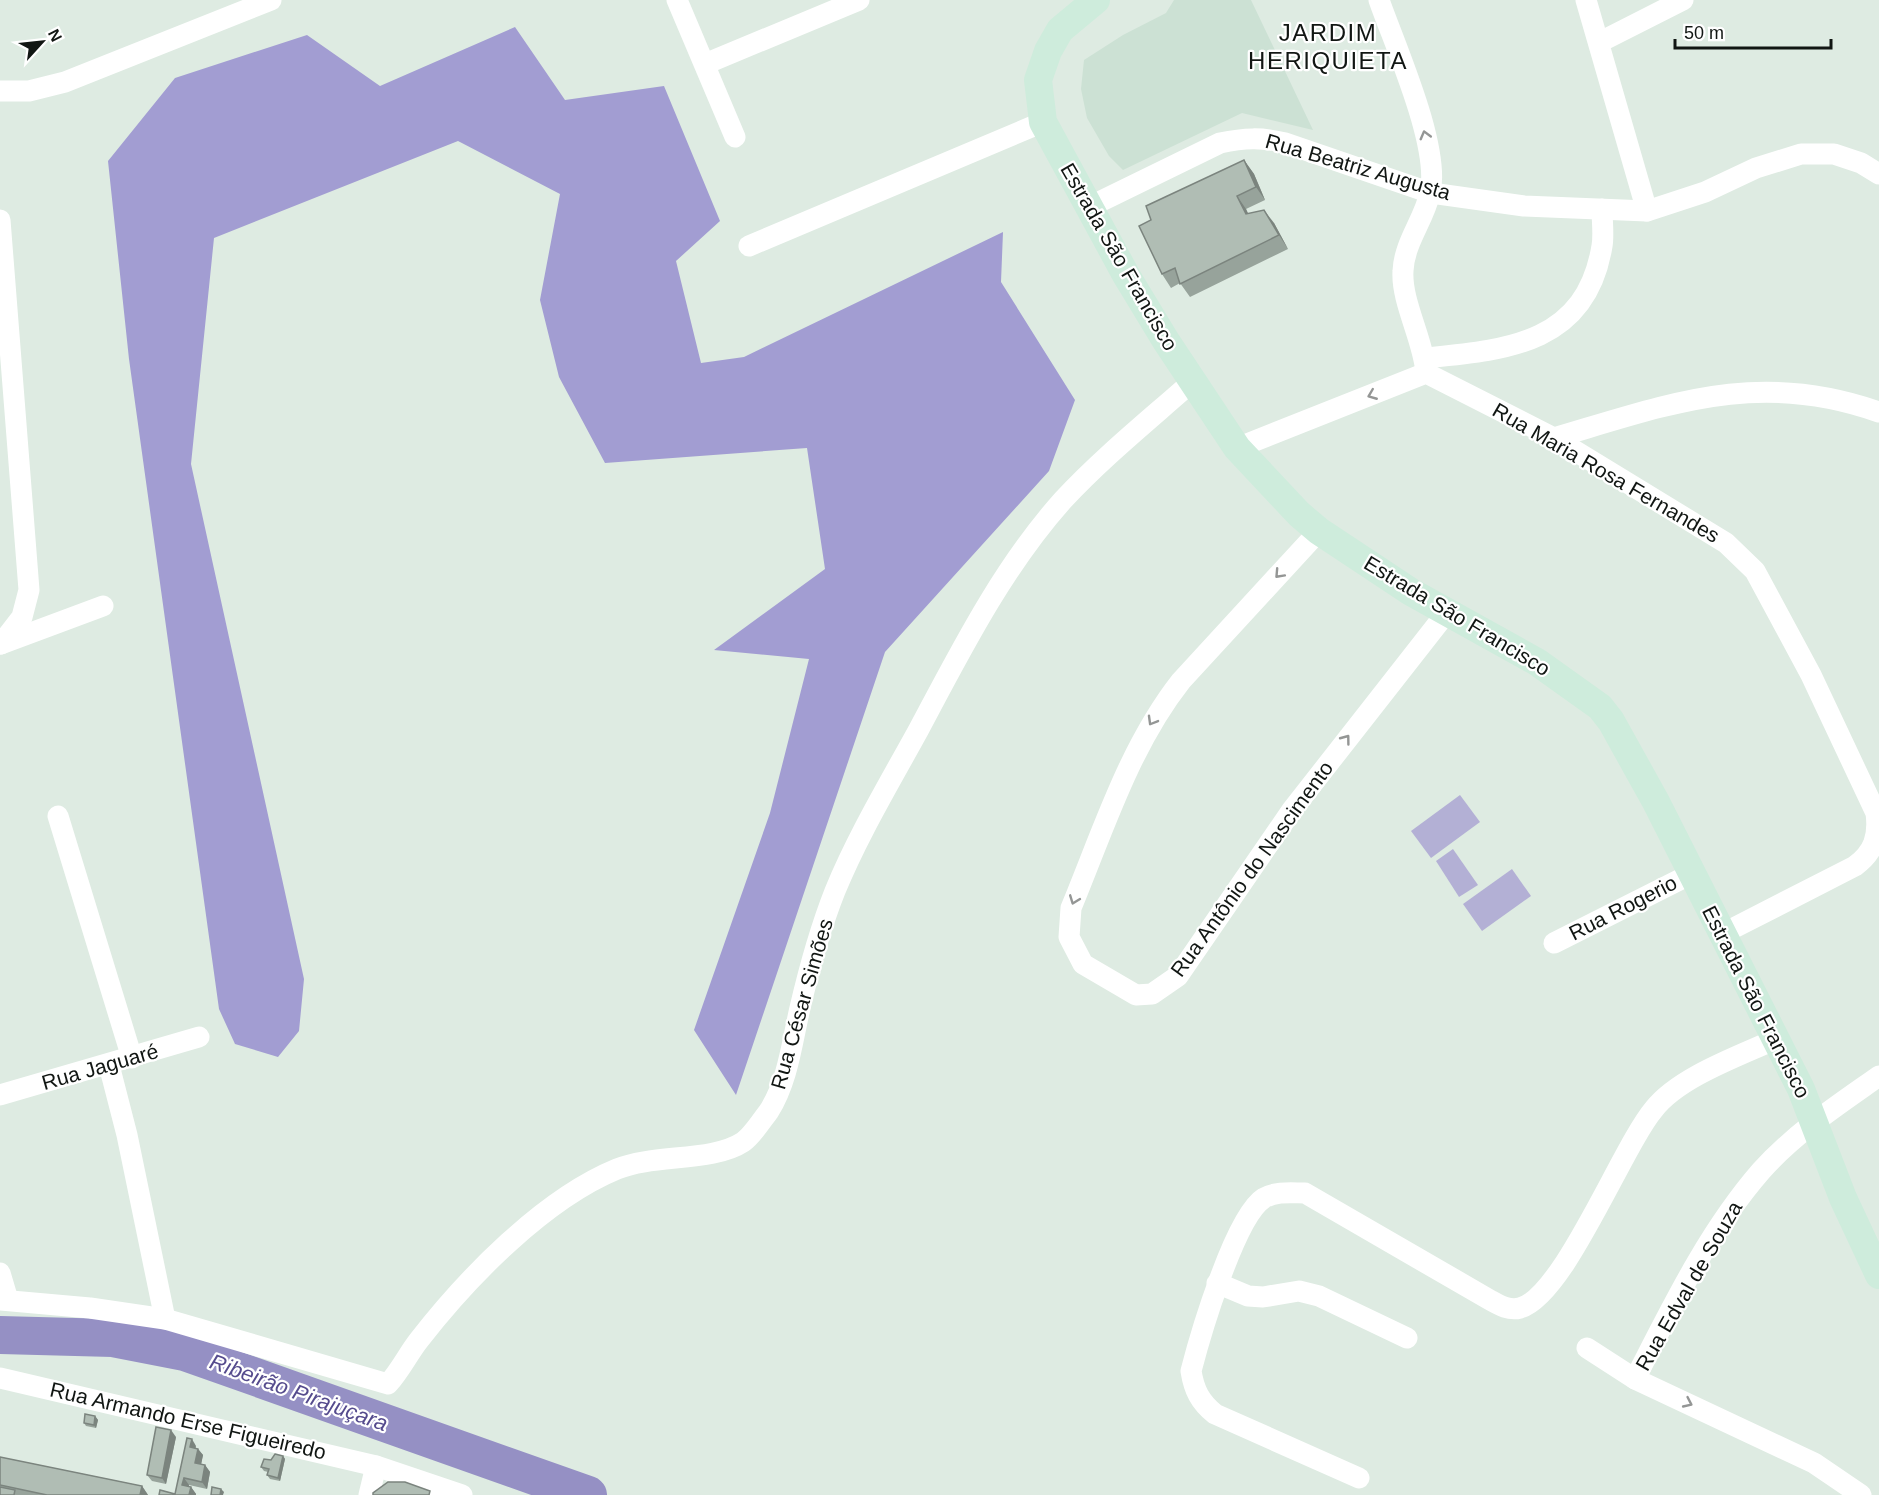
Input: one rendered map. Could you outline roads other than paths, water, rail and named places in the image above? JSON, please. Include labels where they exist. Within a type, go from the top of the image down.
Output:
[{"type":"main road","name":"Estrada São Francisco","points":[[1096,0],[1060,30],[1048,51],[1038,80],[1043,122],[1126,275],[1237,448],[1275,492],[1319,531],[1369,565],[1537,662],[1600,707],[1620,735],[1776,1039],[1815,1122],[1843,1197],[1879,1275]]},
{"type":"street","points":[[0,91],[29,91],[65,82],[271,0]]},
{"type":"street","points":[[677,0],[735,137]]},
{"type":"street","points":[[705,64],[859,0]]},
{"type":"street","points":[[1379,0],[1430,154],[1431,193],[1406,255],[1403,273],[1426,366]]},
{"type":"street","points":[[1586,0],[1647,211]]},
{"type":"street","points":[[1600,42],[1683,0]]},
{"type":"street","points":[[749,246],[1043,122]]},
{"type":"street","name":"Rua Beatriz Augusta","points":[[1089,207],[1220,143],[1242,138],[1264,138],[1286,143],[1431,193],[1524,206],[1647,211],[1695,196],[1756,168],[1801,154],[1834,154],[1861,163],[1879,174]]},
{"type":"street","points":[[1237,448],[1426,366],[1519,345],[1550,333],[1587,294],[1602,246],[1602,210]]},
{"type":"street","points":[[0,220],[29,590],[22,617],[0,644]]},
{"type":"street","name":"Rua Maria Rosa Fernandes","points":[[1426,366],[1554,438],[1726,543],[1755,572],[1811,675],[1876,813],[1878,824],[1876,842],[1869,856],[1843,873],[1722,933]]},
{"type":"street","name":"Rua César Simões","points":[[4,1300],[165,1319],[388,1384],[420,1339],[467,1284],[554,1204],[582,1186],[621,1167],[668,1157],[717,1152],[743,1142],[768,1112],[782,1088],[809,970],[835,892],[875,809],[970,633],[1021,554],[1062,502],[1089,473],[1193,381]]},
{"type":"street","points":[[1554,438],[1681,400],[1740,392],[1802,393],[1850,402],[1879,412]]},
{"type":"street","name":"Rua Antônio do Nascimento","points":[[1319,531],[1181,681],[1160,707],[1144,735],[1071,908],[1069,937],[1083,964],[1136,995],[1152,994],[1178,976],[1292,810],[1447,612]]},
{"type":"street","points":[[0,644],[103,606]]},
{"type":"street","points":[[58,816],[132,1058]]},
{"type":"street","name":"Rua Rogerio","points":[[1554,943],[1691,874]]},
{"type":"street","name":"Rua Jaguaré","points":[[0,1094],[109,1065],[199,1037]]},
{"type":"street","points":[[1359,1479],[1215,1414],[1198,1396],[1191,1371],[1217,1283],[1251,1209],[1265,1197],[1280,1193],[1305,1193],[1490,1300],[1506,1308],[1520,1308],[1539,1296],[1592,1220],[1654,1108],[1676,1089],[1776,1039]]},
{"type":"street","points":[[109,1065],[127,1135],[165,1319]]},
{"type":"street","name":"Rua Edval de Souza","points":[[1635,1379],[1672,1306],[1736,1203],[1762,1170],[1815,1122],[1879,1076]]},
{"type":"street","points":[[0,1273],[4,1300]]},
{"type":"street","points":[[1217,1283],[1248,1296],[1263,1297],[1299,1291],[1319,1296],[1407,1338]]},
{"type":"street","points":[[1587,1348],[1635,1379],[1814,1463],[1861,1495]]},
{"type":"street","name":"Rua Armando Erse Figueiredo","points":[[0,1378],[376,1466],[462,1495]]},
{"type":"street","points":[[369,1495],[376,1466]]},
{"type":"waterway","name":"Ribeirão Pirajuçara","points":[[0,1335],[113,1338],[185,1352],[588,1495]]},
{"type":"district","name":"JARDIM HERIQUIETA","points":[[1328,47]]}]
